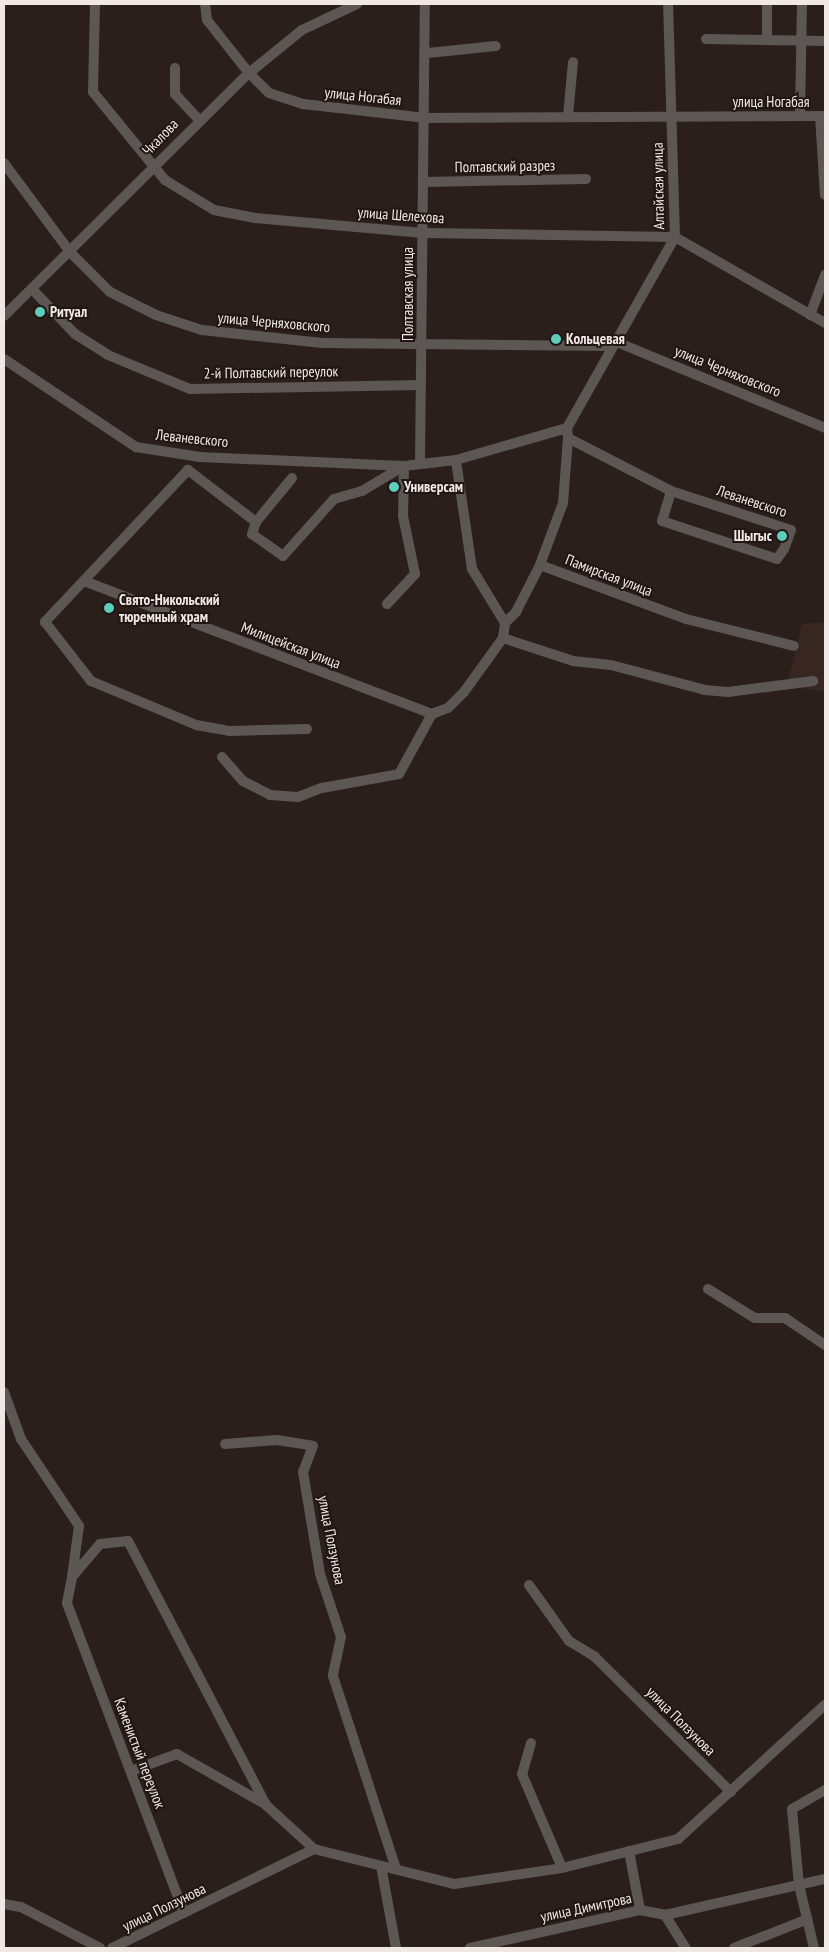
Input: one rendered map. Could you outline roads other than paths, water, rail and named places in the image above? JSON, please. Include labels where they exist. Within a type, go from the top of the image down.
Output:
[{"type":"street","name":"улица Шелехова","points":[[95,4],[93,92],[155,163],[165,180],[214,210],[255,218],[423,233],[675,237],[825,323]]},
{"type":"street","name":"улица Ногабая","points":[[205,4],[207,20],[248,73],[269,93],[295,102],[426,118],[672,115],[822,116]]},
{"type":"street","name":"Чкалова","points":[[4,316],[33,290],[198,119],[248,73],[302,30],[357,4]]},
{"type":"street","name":"Полтавская улица","points":[[420,464],[428,53],[425,4]]},
{"type":"street","name":"Алтайская улица","points":[[567,433],[675,237],[668,4]]},
{"type":"street","points":[[766,38],[767,4]]},
{"type":"street","points":[[800,116],[802,4]]},
{"type":"street","points":[[706,39],[766,38],[825,41]]},
{"type":"street","points":[[428,53],[496,46]]},
{"type":"street","points":[[568,116],[574,62]]},
{"type":"street","points":[[175,68],[175,94],[198,119]]},
{"type":"street","points":[[822,116],[825,195]]},
{"type":"street","name":"улица Черняховского","points":[[4,163],[70,252],[110,292],[156,315],[202,330],[322,343],[615,345],[825,428]]},
{"type":"street","name":"Полтавский разрез","points":[[425,182],[586,179]]},
{"type":"street","points":[[810,315],[825,275]]},
{"type":"street","name":"2-й Полтавский переулок","points":[[33,290],[75,334],[108,355],[190,389],[421,385]]},
{"type":"street","name":"Леваневского","points":[[4,359],[136,447],[200,457],[404,466],[456,460],[567,433],[671,491],[791,530],[784,549],[777,559],[662,520],[671,491]]},
{"type":"street","name":"Памирская улица","points":[[567,433],[563,503],[540,564],[686,619],[794,646]]},
{"type":"street","points":[[456,460],[472,569],[505,623]]},
{"type":"street","points":[[387,604],[415,574],[403,516],[404,466]]},
{"type":"street","name":"Леваневского","points":[[256,522],[252,534],[283,556],[334,499],[362,491],[404,466]]},
{"type":"street","points":[[292,478],[256,522],[188,470],[45,622],[90,681],[196,725],[230,731],[307,729]]},
{"type":"street","points":[[222,757],[242,781],[270,795],[298,797],[322,788],[399,774],[432,714],[448,708],[464,692],[502,638],[505,623],[516,612],[540,564]]},
{"type":"street","name":"Милицейская улица","points":[[84,581],[432,714]]},
{"type":"street","points":[[502,638],[573,661],[619,666],[705,690],[728,692],[813,681]]},
{"type":"street","points":[[708,1289],[755,1318],[785,1318],[824,1342]]},
{"type":"street","points":[[4,1392],[21,1439],[79,1526],[72,1577]]},
{"type":"street","name":"улица Ползунова","points":[[224,1444],[277,1440],[313,1446],[303,1472],[320,1574],[341,1636],[333,1676],[396,1870]]},
{"type":"street","points":[[72,1577],[100,1544],[128,1541],[266,1805]]},
{"type":"street","name":"Каменистый переулок","points":[[72,1577],[67,1604],[184,1913]]},
{"type":"street","name":"улица Ползунова","points":[[529,1584],[569,1641],[594,1656],[731,1792]]},
{"type":"street","points":[[131,1771],[177,1754],[266,1805],[314,1849],[454,1884],[562,1868],[678,1839],[825,1705]]},
{"type":"street","points":[[531,1743],[522,1774],[562,1868]]},
{"type":"street","points":[[814,1948],[799,1885],[792,1809],[825,1790]]},
{"type":"street","name":"улица Ползунова","points":[[112,1948],[314,1849]]},
{"type":"street","points":[[629,1851],[640,1910]]},
{"type":"street","points":[[381,1866],[396,1948]]},
{"type":"street","name":"улица Димитрова","points":[[470,1948],[640,1910],[665,1915],[825,1879]]},
{"type":"street","points":[[4,1904],[21,1907],[100,1948]]},
{"type":"street","points":[[665,1915],[686,1948]]},
{"type":"street","points":[[734,1948],[808,1919]]},
{"type":"place","name":"Ритуал","points":[[40,312]]},
{"type":"place","name":"Кольцевая","points":[[556,339]]},
{"type":"place","name":"Универсам","points":[[394,487]]},
{"type":"place","name":"Шыгыс","points":[[782,536]]},
{"type":"place","name":"Свято-Никольский тюремный храм","points":[[109,608]]}]
